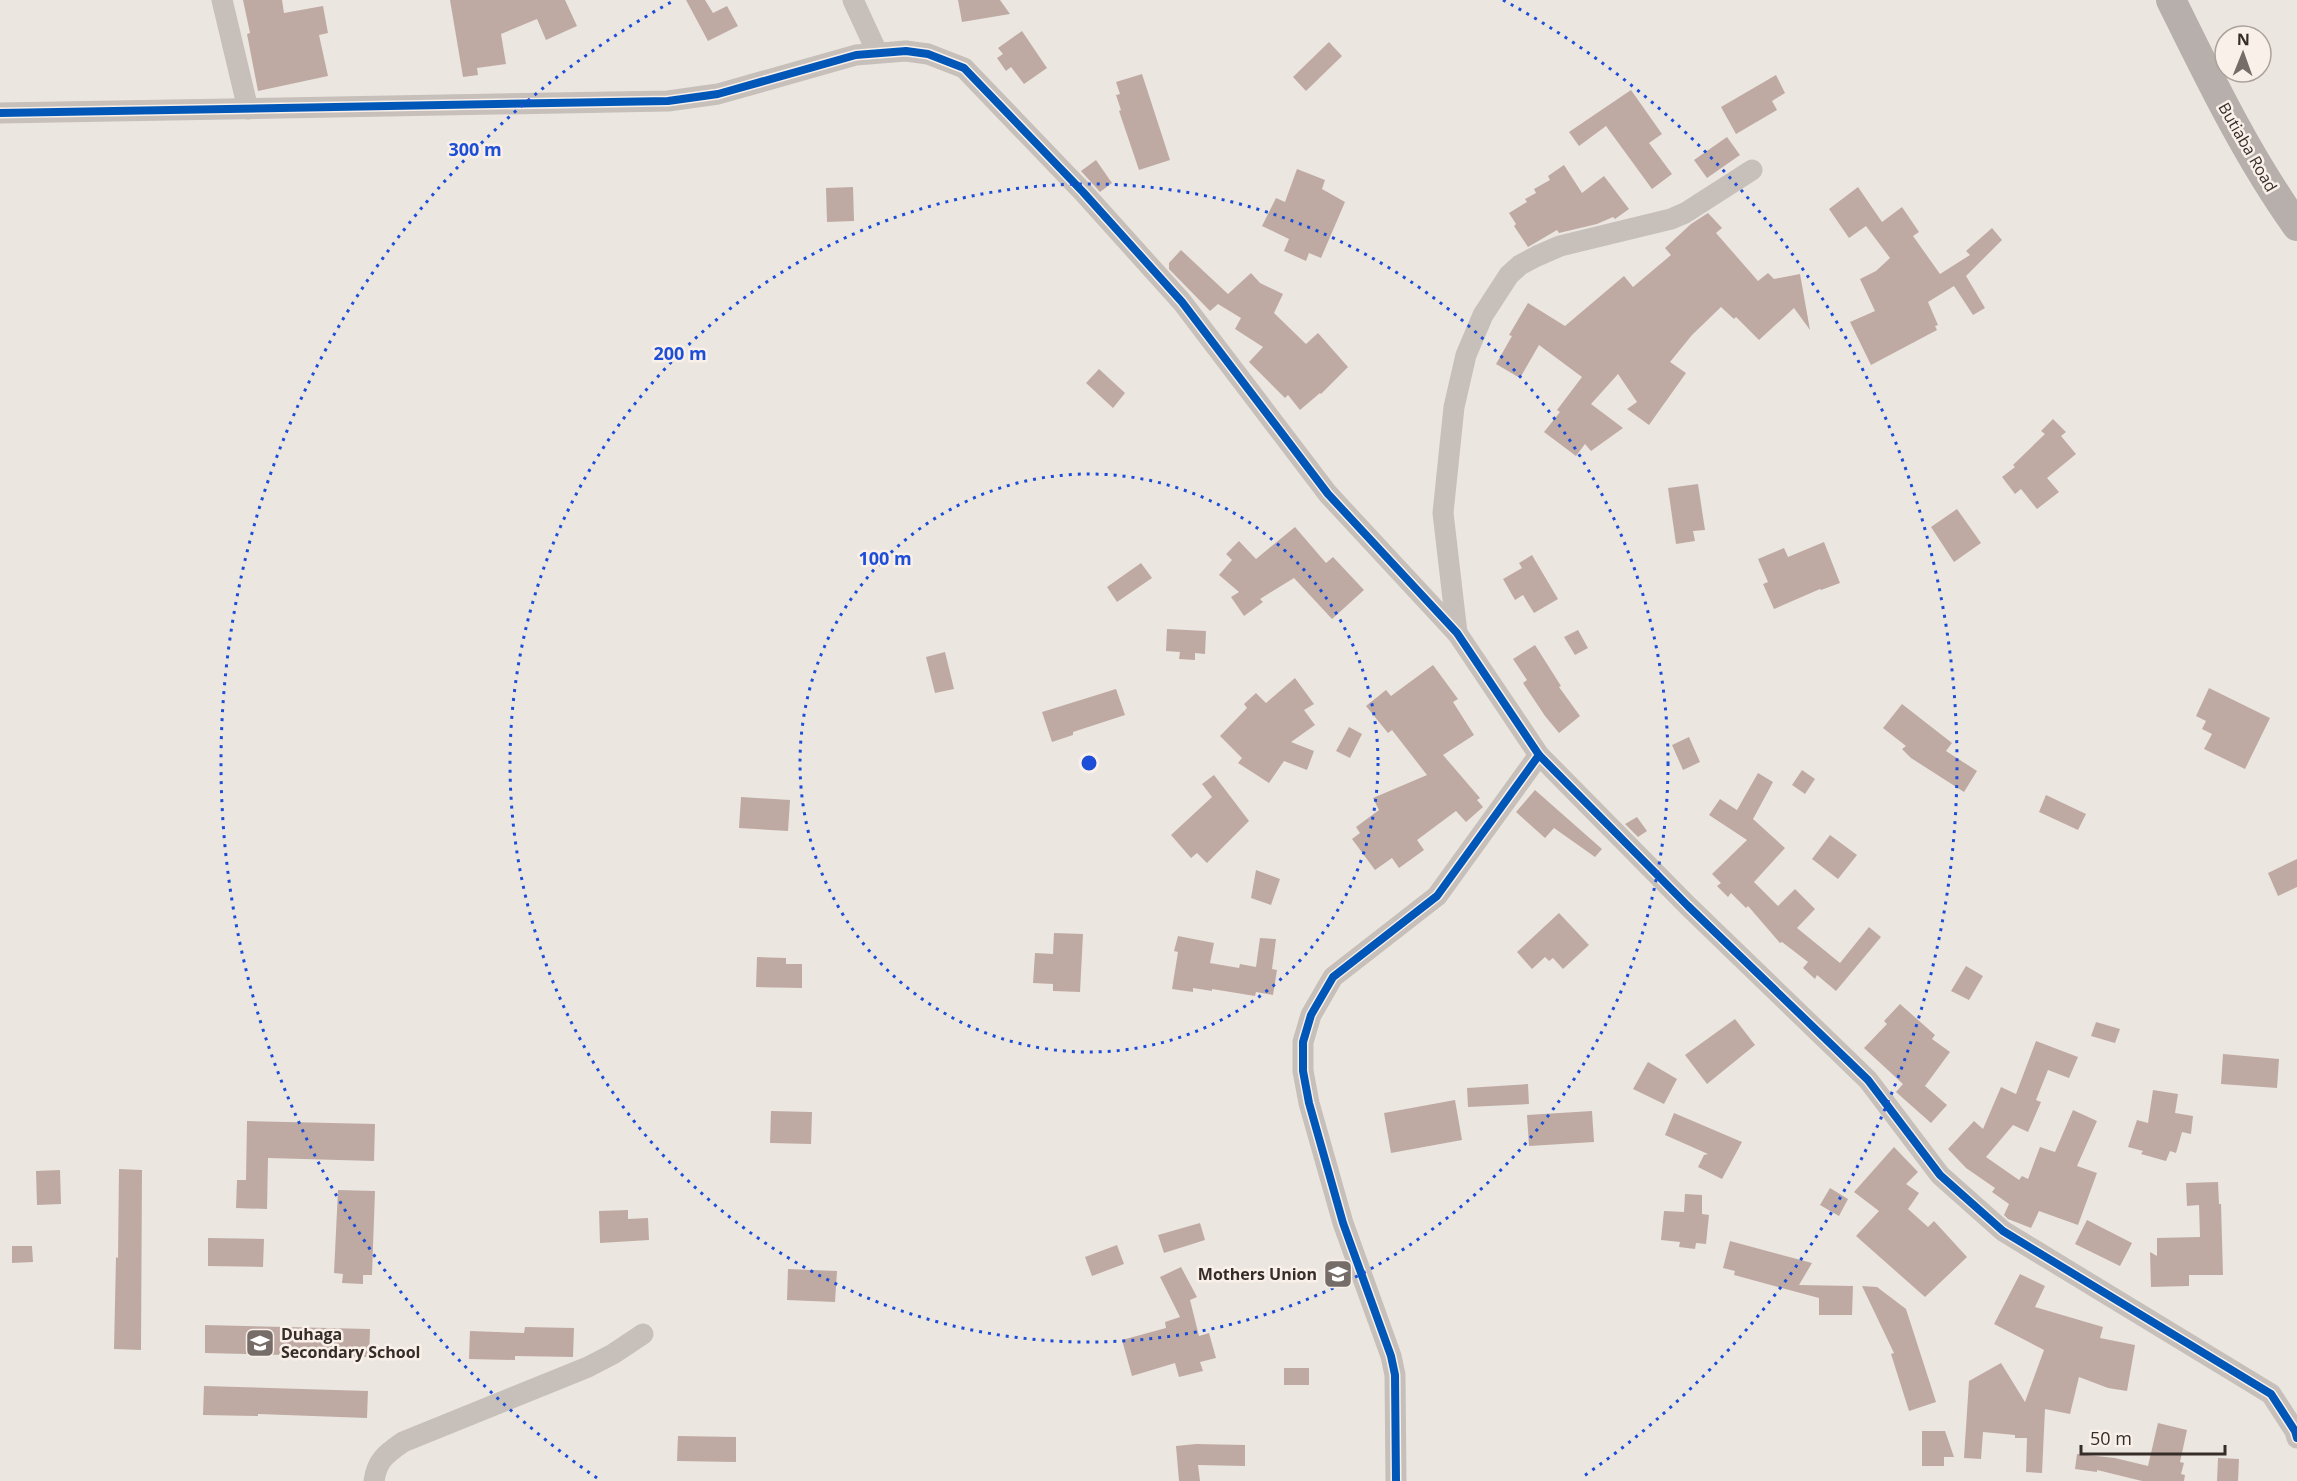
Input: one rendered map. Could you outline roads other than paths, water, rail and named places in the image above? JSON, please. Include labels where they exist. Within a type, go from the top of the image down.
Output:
[{"type":"main road","name":"Butiaba Road","points":[[2171,0],[2216,90],[2276,196],[2297,226]]},
{"type":"street","points":[[222,0],[248,109]]},
{"type":"street","points":[[853,0],[877,52]]},
{"type":"street","points":[[0,113],[668,101],[718,94],[856,55],[877,52],[906,51],[927,54],[964,68],[1083,192],[1182,302],[1328,494],[1457,633],[1539,755],[1688,906],[1868,1080],[1940,1175],[2003,1231],[2271,1394],[2295,1431],[2297,1438]]},
{"type":"street","points":[[1457,633],[1443,513],[1454,407],[1466,355],[1483,315],[1509,275],[1520,265],[1560,246],[1671,219],[1685,213],[1752,170]]},
{"type":"street","points":[[1396,1481],[1395,1374],[1391,1356],[1342,1222],[1309,1103],[1303,1071],[1303,1042],[1311,1015],[1333,977],[1437,896],[1539,755]]},
{"type":"street","points":[[374,1481],[376,1467],[388,1453],[403,1442],[588,1367],[643,1334]]},
{"type":"place","name":"Mothers Union","points":[[1338,1274]]},
{"type":"place","name":"Duhaga Secondary School","points":[[260,1343]]}]
